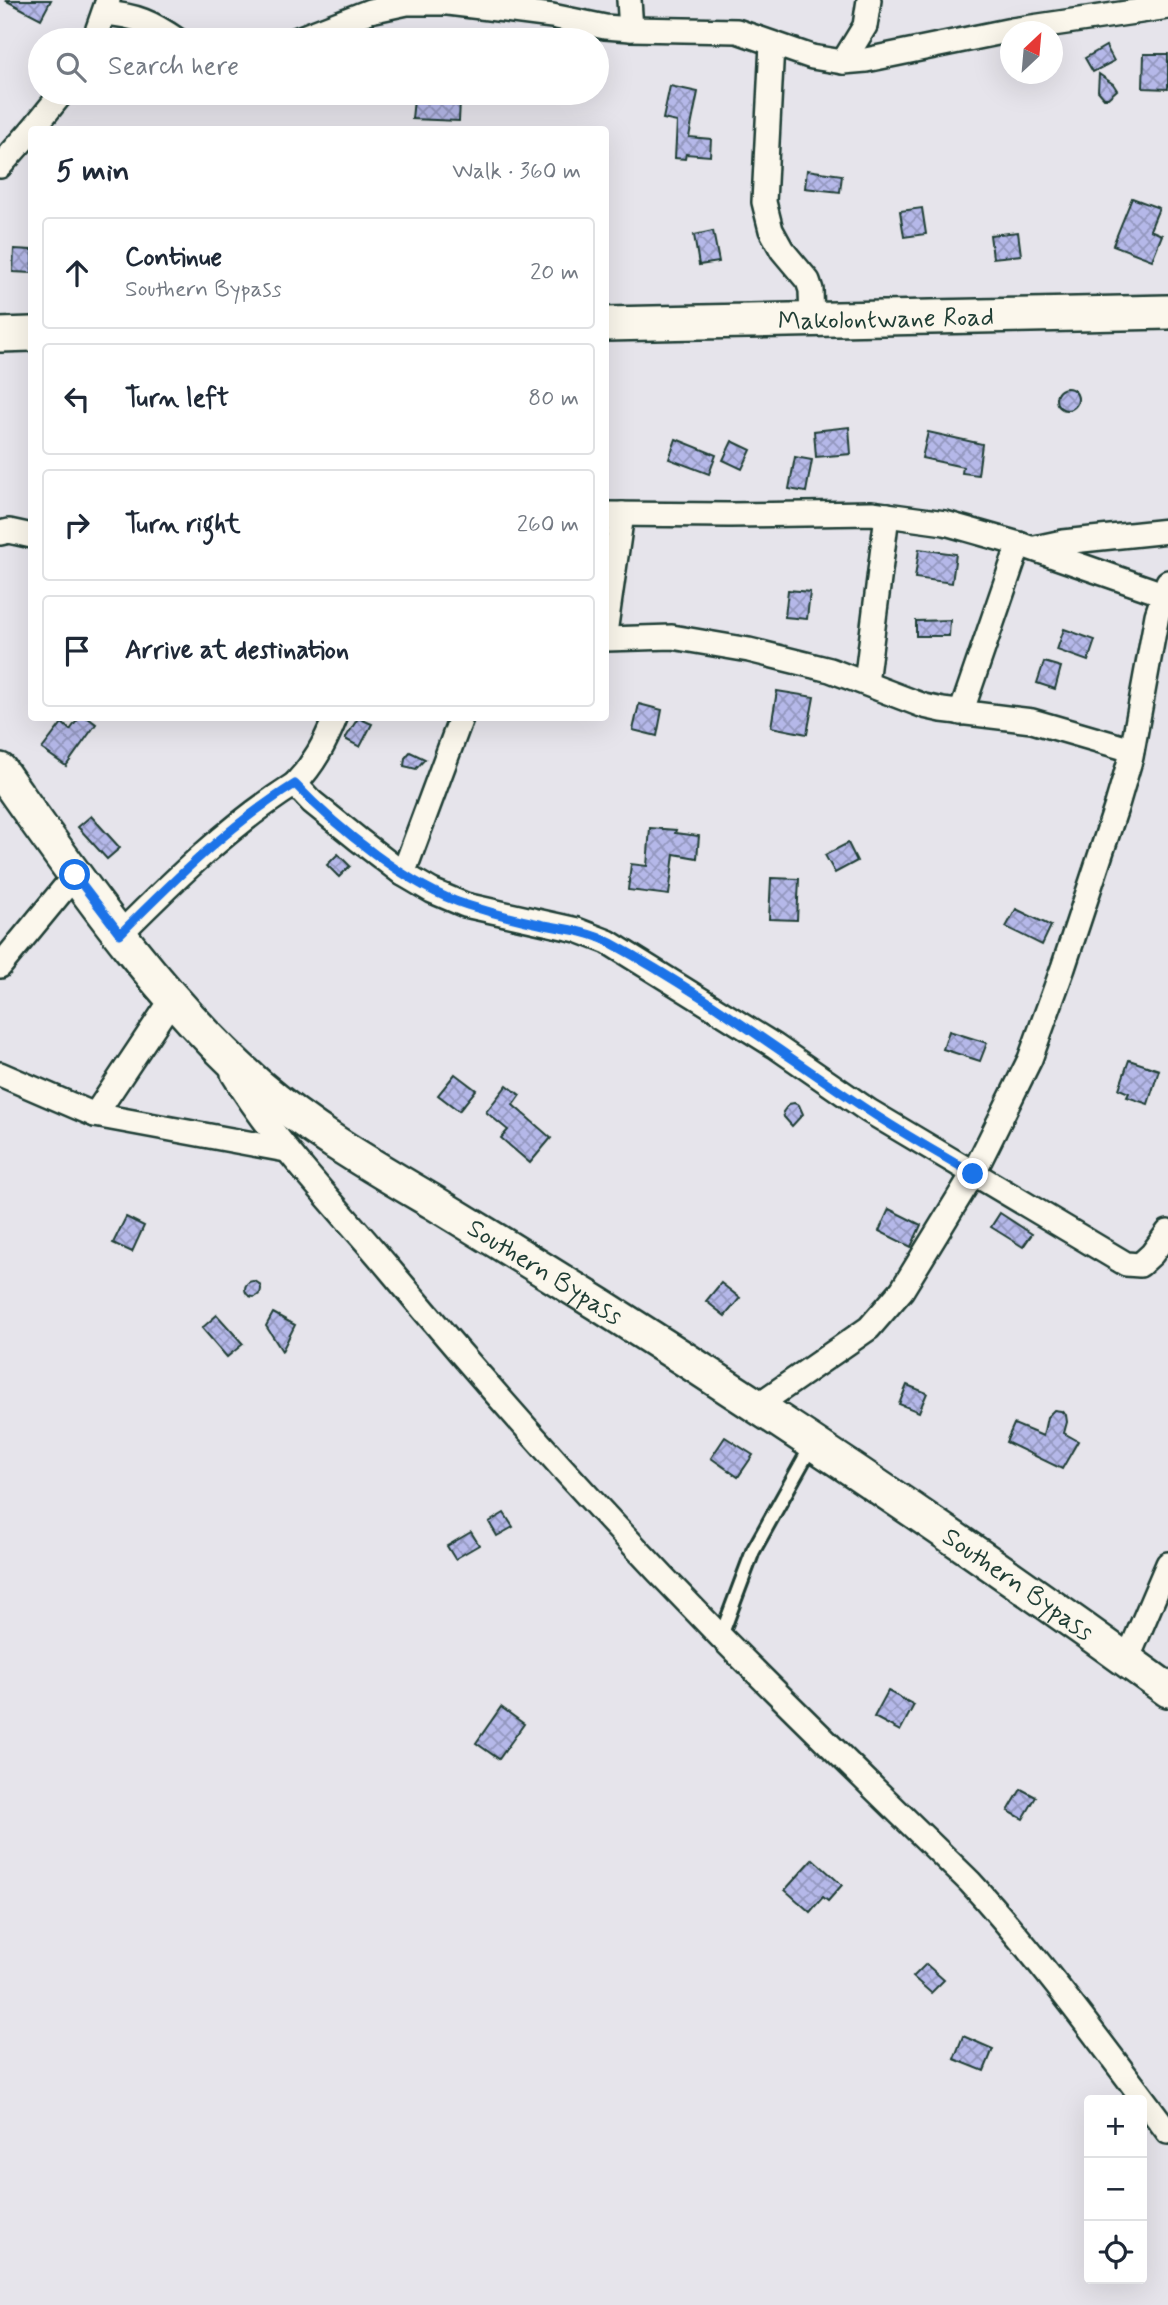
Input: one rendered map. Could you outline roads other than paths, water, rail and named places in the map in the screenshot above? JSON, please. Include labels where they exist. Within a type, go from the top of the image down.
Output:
[{"type":"street","points":[[629,0],[631,29]]},
{"type":"street","points":[[844,62],[865,26],[869,0]]},
{"type":"street","points":[[326,28],[396,3],[448,3],[631,29],[737,31],[812,57],[844,62],[866,60],[1012,30],[1168,7]]},
{"type":"street","points":[[99,28],[107,6],[159,28]]},
{"type":"street","points":[[772,44],[764,202],[771,230],[782,250],[808,281],[812,320]]},
{"type":"street","points":[[35,126],[52,105]]},
{"type":"street","points":[[0,166],[28,134]]},
{"type":"street","name":"Makolontwane Road","points":[[609,324],[1168,312]]},
{"type":"street","points":[[0,335],[28,334]]},
{"type":"street","points":[[609,584],[614,514],[872,513],[945,523],[1166,588],[1153,634],[1132,750],[1071,944],[1034,1046],[973,1174],[902,1290],[869,1328],[758,1405]]},
{"type":"street","points":[[866,683],[887,515]]},
{"type":"street","points":[[0,533],[9,531],[28,535]]},
{"type":"street","points":[[1027,546],[1168,531]]},
{"type":"street","points":[[961,713],[1027,546]]},
{"type":"street","points":[[609,639],[636,636],[694,639],[800,661],[924,706],[1032,721],[1132,750]]},
{"type":"street","points":[[120,934],[192,863],[274,797],[295,784],[310,769],[334,721]]},
{"type":"street","points":[[403,874],[460,721]]},
{"type":"street","name":"Southern Bypass","points":[[0,770],[75,875],[173,998],[215,1044],[293,1114],[337,1145],[758,1405],[1003,1571],[1168,1690]]},
{"type":"street","points":[[295,784],[312,802],[403,874],[432,891],[465,905],[577,930],[608,942],[775,1046],[869,1111],[1126,1264],[1140,1265],[1168,1232]]},
{"type":"street","points":[[0,966],[75,875]]},
{"type":"street","points":[[95,1115],[173,998]]},
{"type":"street","points":[[215,1044],[261,1118],[286,1150],[530,1432],[721,1636],[970,1882],[1006,1921],[1168,2132]]},
{"type":"street","points":[[0,1074],[95,1115],[286,1150]]},
{"type":"street","points":[[1127,1660],[1168,1564]]},
{"type":"lane","points":[[721,1636],[753,1551],[814,1442]]}]
